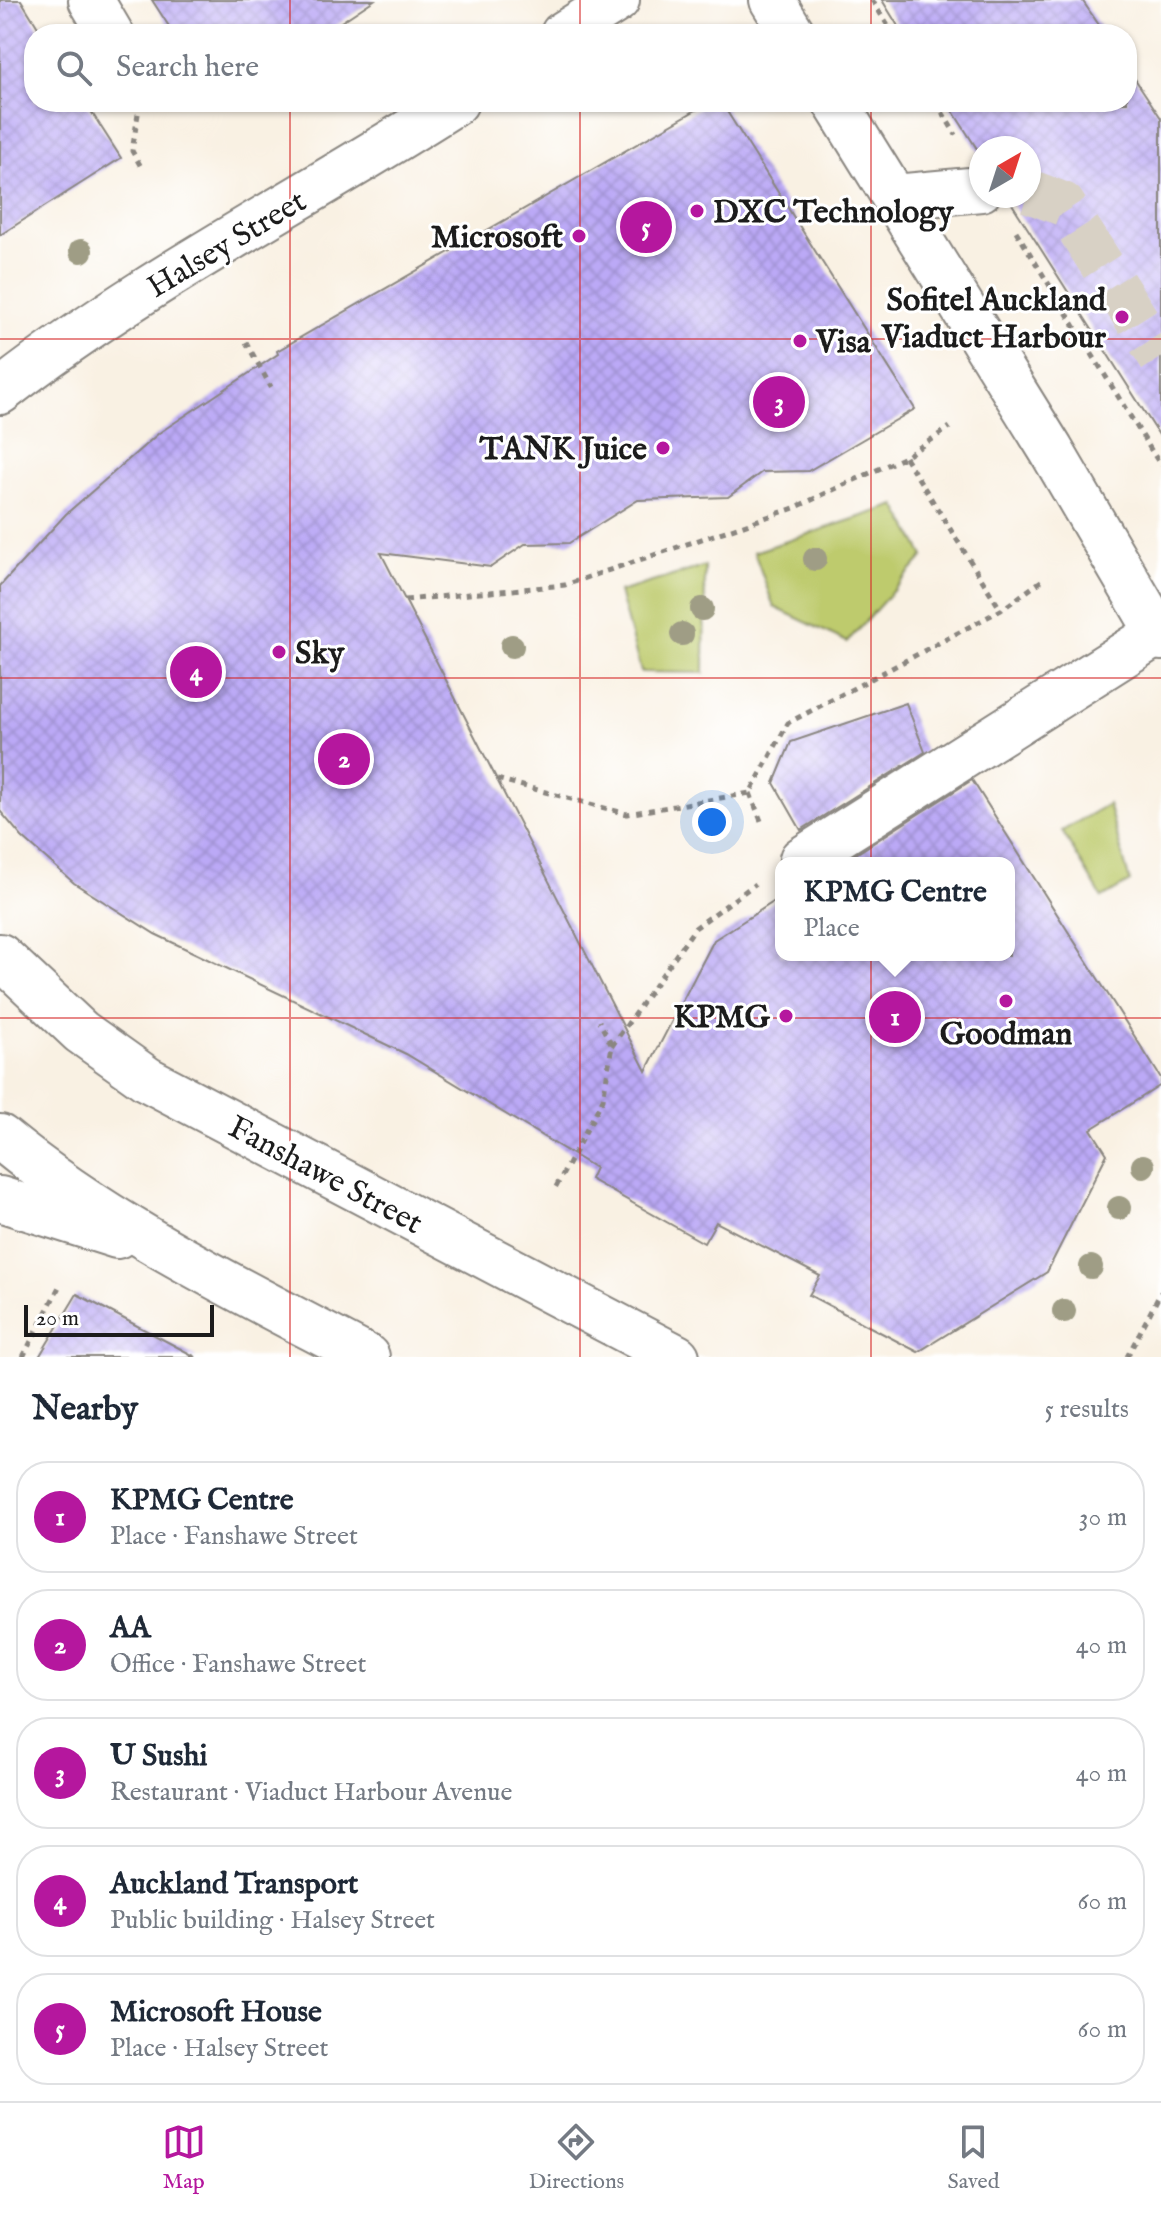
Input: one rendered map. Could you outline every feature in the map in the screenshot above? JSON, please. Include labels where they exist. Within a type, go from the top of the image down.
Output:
[{"type":"main road","points":[[91,0],[105,24]]},
{"type":"main road","points":[[579,24],[617,0]]},
{"type":"main road","points":[[772,0],[787,24]]},
{"type":"main road","name":"Halsey Street","points":[[0,392],[99,320],[440,112]]},
{"type":"main road","points":[[800,857],[1159,627],[841,112]]},
{"type":"main road","points":[[895,197],[969,190]]},
{"type":"main road","name":"Fanshawe Street","points":[[0,956],[81,1032],[147,1079],[677,1357]]},
{"type":"main road","points":[[0,1137],[35,1164],[173,1254],[367,1357]]},
{"type":"main road","points":[[0,1199],[173,1254]]},
{"type":"path","points":[[872,0],[887,24]]},
{"type":"path","points":[[138,112],[132,151],[143,170]]},
{"type":"path","points":[[1011,223],[1161,466]]},
{"type":"path","points":[[246,342],[271,387]]},
{"type":"path","points":[[405,600],[565,585],[794,508],[905,457],[950,427]]},
{"type":"path","points":[[905,457],[1001,610]]},
{"type":"path","points":[[761,823],[750,793],[788,723],[1001,610],[1044,579]]},
{"type":"path","points":[[497,779],[627,814],[750,793]]},
{"type":"path","points":[[556,1187],[603,1099],[612,1046],[695,928],[775,873]]},
{"type":"path","points":[[599,1021],[612,1046]]},
{"type":"path","points":[[23,1357],[61,1283]]},
{"type":"path","points":[[1127,1357],[1161,1292]]},
{"type":"green space","points":[[896,505],[924,556],[847,642],[774,607],[754,552]]},
{"type":"green space","points":[[705,566],[704,673],[641,672],[619,592]]},
{"type":"green space","points":[[1108,804],[1130,882],[1102,898],[1062,831]]},
{"type":"building","points":[[0,0],[21,0],[36,24],[24,24],[24,112],[91,112],[121,158],[0,235]]},
{"type":"building","points":[[152,0],[374,0],[338,24],[168,24]]},
{"type":"building","points":[[882,0],[1082,0],[1098,24],[897,24]]},
{"type":"building","name":"Sofitel Auckland Viaduct Harbour","points":[[1137,82],[1161,118],[1161,438],[1015,208],[1041,208],[1041,136],[969,136],[953,112],[1137,112]]},
{"type":"building","points":[[693,112],[727,112],[915,409],[808,471],[762,472],[728,497],[638,500],[569,543],[525,544],[491,567],[381,553],[646,1071],[714,940],[775,901],[775,961],[1015,961],[1015,857],[851,857],[972,780],[1161,1078],[1161,1085],[1091,1129],[1107,1154],[1047,1272],[918,1352],[809,1295],[820,1276],[716,1222],[704,1243],[590,1179],[595,1168],[406,1054],[155,934],[74,883],[22,837],[0,811],[0,586],[66,514],[159,433],[278,354],[277,351]]},
{"type":"building","points":[[906,703],[925,752],[801,830],[774,783],[791,742]]},
{"type":"building","points":[[77,1294],[196,1357],[39,1357]]},
{"type":"tunnel","points":[[1041,196],[1063,204],[1161,358]]},
{"type":"place","name":"DXC Technology","points":[[697,211]]},
{"type":"place","name":"Microsoft House","points":[[646,227]]},
{"type":"place","name":"Microsoft","points":[[579,236]]},
{"type":"place","name":"Sofitel Auckland Viaduct Harbour","points":[[1122,317]]},
{"type":"place","name":"Visa","points":[[800,341]]},
{"type":"place","name":"U Sushi","points":[[779,402]]},
{"type":"place","name":"TANK Juice","points":[[663,448]]},
{"type":"place","name":"Sky","points":[[279,652]]},
{"type":"place","name":"Auckland Transport","points":[[196,672]]},
{"type":"place","name":"AA","points":[[344,759]]},
{"type":"place","name":"Goodman","points":[[1006,1001]]},
{"type":"place","name":"KPMG","points":[[786,1016]]},
{"type":"place","name":"KPMG Centre","points":[[895,1017]]}]
